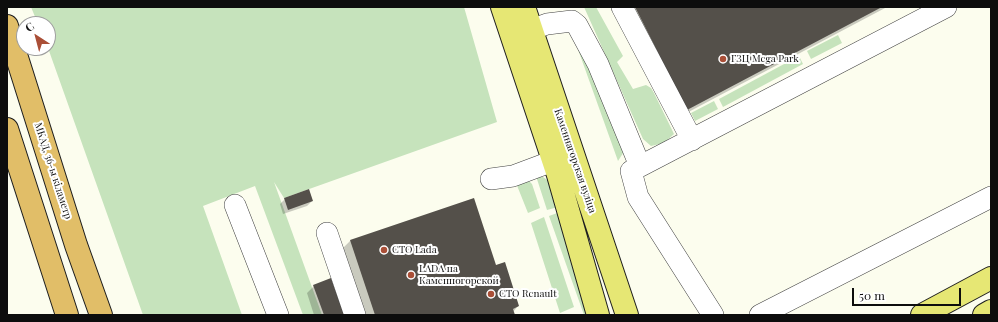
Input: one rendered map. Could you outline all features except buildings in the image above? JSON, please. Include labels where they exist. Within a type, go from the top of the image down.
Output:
[{"type":"highway","name":"МКАД, 36-ы кіламетр","points":[[7,26],[74,237],[101,315]]},
{"type":"highway","points":[[7,129],[67,315]]},
{"type":"main road","name":"Каменнагорская вуліца","points":[[502,7],[522,34],[563,158],[627,315]]},
{"type":"main road","name":"Каменнагорская вуліца","points":[[522,34],[524,7]]},
{"type":"main road","name":"Каменнагорская вуліца","points":[[563,158],[578,241],[598,315]]},
{"type":"main road","points":[[922,315],[991,278]]},
{"type":"main road","points":[[984,315],[991,311]]},
{"type":"lane","points":[[622,7],[692,140]]},
{"type":"lane","points":[[713,315],[638,197],[631,171],[946,7]]},
{"type":"lane","points":[[522,34],[547,24],[572,20],[577,25],[598,64],[640,166]]},
{"type":"lane","points":[[491,179],[513,176],[563,158]]},
{"type":"lane","points":[[760,315],[991,198]]},
{"type":"lane","points":[[235,205],[278,315]]},
{"type":"lane","points":[[328,233],[355,315]]},
{"type":"green space","points":[[31,7],[464,7],[497,122],[284,198],[274,182],[322,315],[303,315],[255,186],[203,206],[242,315],[143,315],[51,56],[56,56],[56,16],[35,16]]},
{"type":"green space","points":[[584,7],[596,7],[623,56],[617,62],[633,89],[646,85],[651,88],[654,93],[674,134],[664,143],[651,146],[643,139]]},
{"type":"green space","points":[[570,27],[574,31],[625,150],[618,161]]},
{"type":"green space","points":[[838,35],[842,43],[811,59],[807,51]]},
{"type":"green space","points":[[799,56],[803,64],[723,107],[719,99]]},
{"type":"green space","points":[[714,101],[718,109],[695,121],[691,113]]},
{"type":"green space","points":[[536,176],[543,177],[550,182],[558,207],[547,210]]},
{"type":"green space","points":[[529,181],[532,184],[540,208],[528,213],[516,183]]},
{"type":"green space","points":[[560,212],[588,315],[584,315],[549,216]]},
{"type":"green space","points":[[544,217],[574,307],[560,313],[531,223]]},
{"type":"place","name":"ГЗЦ Mega Park","points":[[723,59]]},
{"type":"place","name":"СТО Lada","points":[[384,250]]},
{"type":"place","name":"LADA на Каменногорской","points":[[411,275]]},
{"type":"place","name":"СТО Renault","points":[[491,294]]}]
